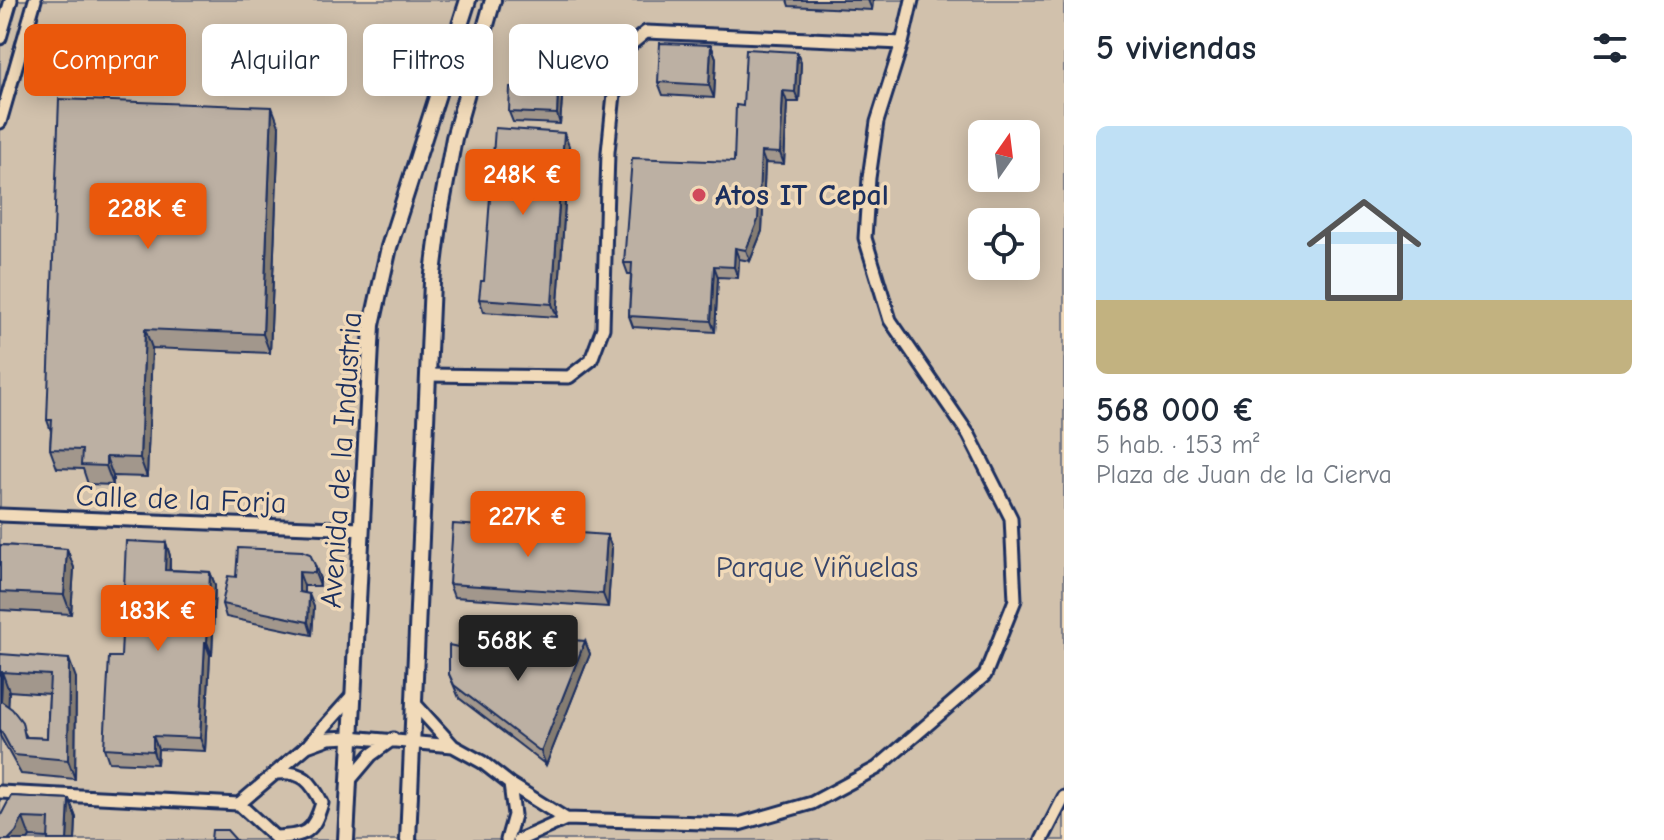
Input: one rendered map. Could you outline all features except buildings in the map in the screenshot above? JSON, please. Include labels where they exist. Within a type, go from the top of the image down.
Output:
[{"type":"street","points":[[0,38],[11,0]]},
{"type":"street","points":[[0,122],[35,0]]},
{"type":"street","name":"Avenida de la Industria","points":[[346,840],[372,325],[389,247],[468,0]]},
{"type":"street","points":[[408,840],[432,282],[454,138],[493,0]]},
{"type":"street","points":[[519,840],[566,819],[739,824],[812,803],[877,768],[985,675],[1015,600],[1011,518],[969,435],[890,320],[865,238],[877,122],[912,0]]},
{"type":"street","points":[[428,375],[569,377],[591,360],[603,328],[608,152],[618,55],[646,32],[902,43]]},
{"type":"street","name":"Calle de la Forja","points":[[0,515],[361,529]]},
{"type":"street","points":[[239,804],[307,746],[352,696]]},
{"type":"street","points":[[416,705],[453,746],[566,819]]},
{"type":"street","points":[[307,746],[329,738],[350,737],[453,746]]},
{"type":"street","points":[[349,781],[371,755],[393,739]]},
{"type":"street","points":[[0,792],[239,804],[276,839],[300,836],[316,824],[322,803],[312,783],[292,772],[277,773]]},
{"type":"street","points":[[507,840],[514,815],[510,784]]},
{"type":"street","points":[[1042,840],[1064,797]]},
{"type":"green space","name":"Parque Viñuelas","points":[[0,0],[1064,0],[1064,840],[0,840]]},
{"type":"place","name":"Atos IT Cepal","points":[[699,195]]}]
